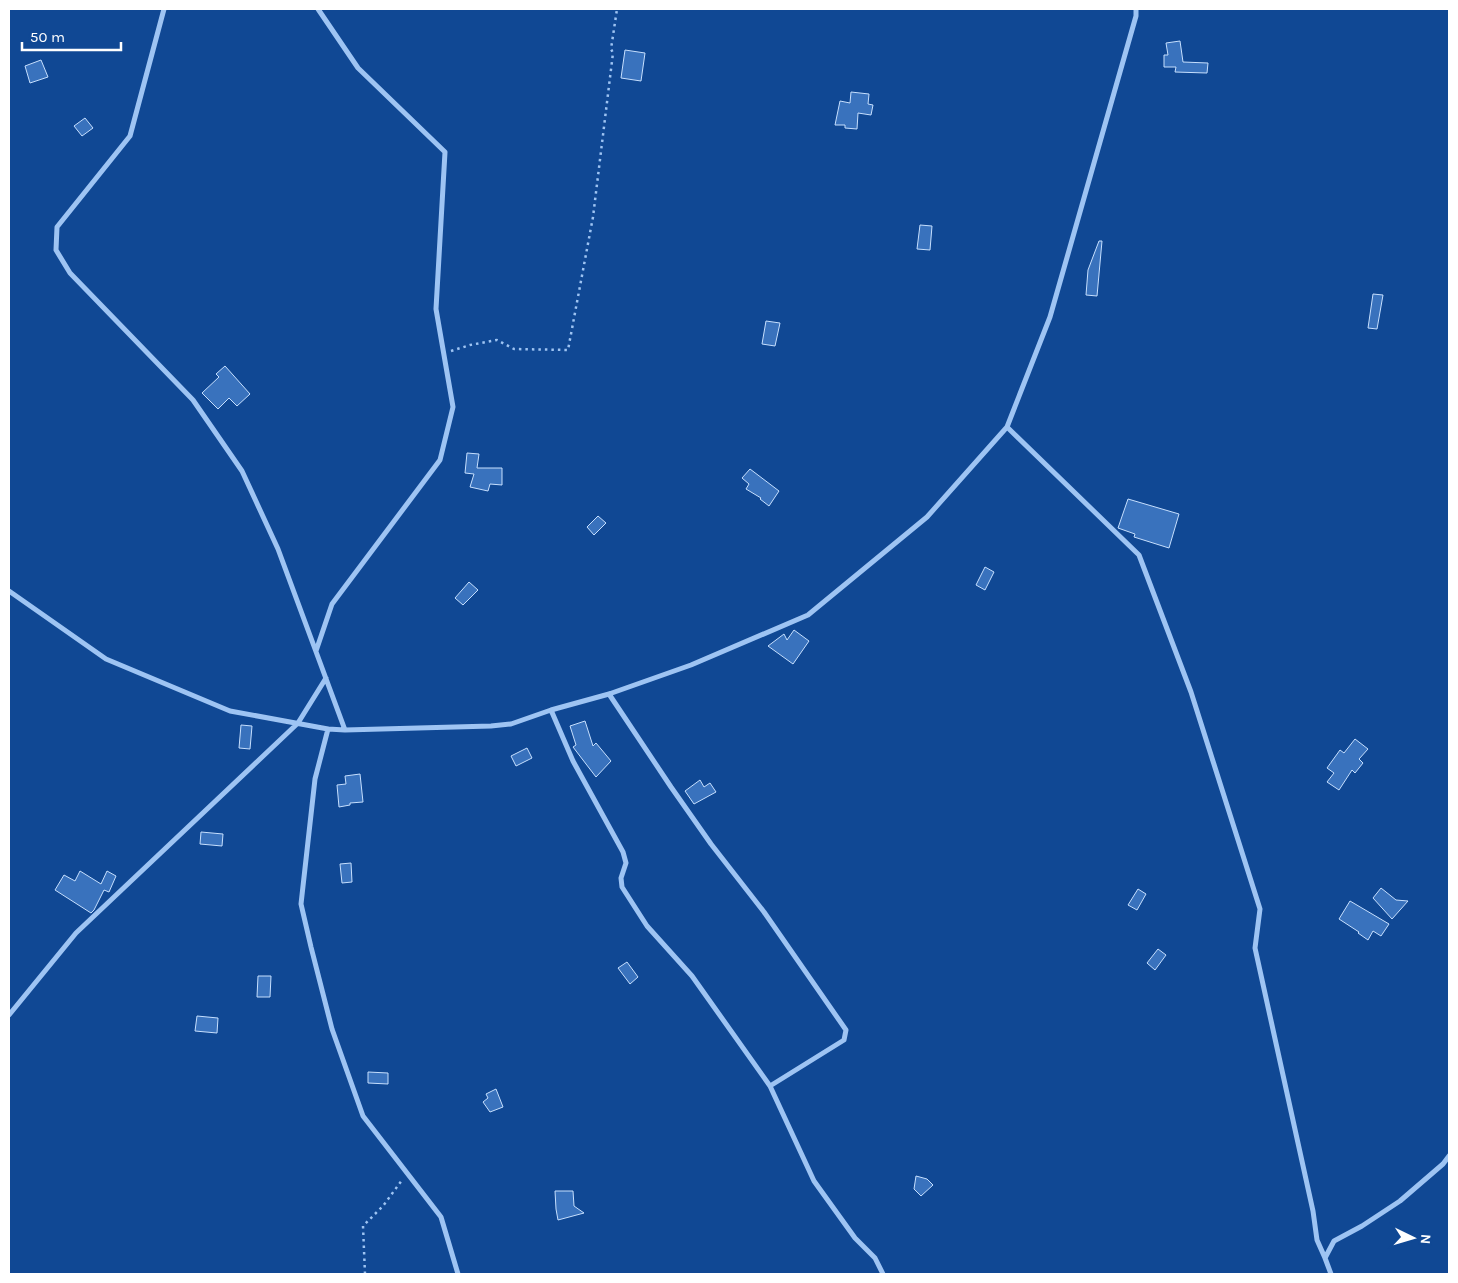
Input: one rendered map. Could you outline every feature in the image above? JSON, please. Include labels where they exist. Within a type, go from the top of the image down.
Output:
[{"type":"street","points":[[164,9],[130,136],[57,227],[56,250],[70,273],[193,400],[242,471],[278,550],[345,730]]},
{"type":"street","points":[[316,651],[332,604],[440,460],[453,407],[436,309],[445,152],[358,68],[318,9]]},
{"type":"street","points":[[9,591],[106,659],[230,711],[328,729],[345,730],[511,724],[551,710],[609,694],[691,665],[808,615],[927,517],[1007,427],[1050,317],[1136,16],[1136,9]]},
{"type":"street","points":[[1007,427],[1139,555],[1191,692],[1260,909],[1255,948],[1313,1211],[1317,1240],[1331,1274]]},
{"type":"street","points":[[9,1015],[76,933],[298,724],[326,678]]},
{"type":"street","points":[[609,694],[671,787],[764,912],[846,1030],[844,1040],[770,1086]]},
{"type":"street","points":[[551,710],[573,761],[623,852],[626,863],[621,878],[622,887],[647,926],[692,976],[770,1086],[814,1181],[856,1238],[875,1258],[883,1274]]},
{"type":"street","points":[[328,729],[315,779],[301,904],[332,1029],[363,1116],[441,1217],[458,1274]]},
{"type":"street","points":[[1325,1258],[1334,1241],[1362,1226],[1400,1201],[1443,1164],[1449,1156]]},
{"type":"path","points":[[444,354],[470,345],[497,340],[514,349],[568,350],[593,217],[617,9]]},
{"type":"path","points":[[365,1274],[363,1226],[383,1206],[407,1172]]},
{"type":"building","points":[[1180,41],[1183,62],[1208,63],[1207,73],[1175,72],[1176,67],[1164,67],[1164,55],[1168,55],[1166,43]]},
{"type":"building","points":[[625,50],[645,53],[641,81],[621,78]]},
{"type":"building","points":[[41,60],[48,77],[30,83],[25,66]]},
{"type":"building","points":[[851,92],[869,94],[868,104],[873,105],[871,115],[858,113],[857,129],[845,128],[845,125],[835,125],[840,101],[850,103]]},
{"type":"building","points":[[85,118],[93,128],[82,136],[74,126]]},
{"type":"building","points":[[920,225],[932,226],[930,250],[917,249]]},
{"type":"building","points":[[1099,241],[1102,241],[1097,296],[1086,295],[1088,270]]},
{"type":"building","points":[[1373,294],[1383,295],[1377,329],[1368,328]]},
{"type":"building","points":[[766,321],[780,323],[775,346],[762,344]]},
{"type":"building","points":[[225,366],[250,394],[237,406],[229,398],[218,409],[202,393],[219,377],[216,374]]},
{"type":"building","points":[[467,453],[479,454],[477,468],[502,468],[502,485],[490,484],[488,491],[470,487],[474,474],[465,473]]},
{"type":"building","points":[[750,469],[779,491],[769,506],[761,498],[746,489],[749,484],[742,478]]},
{"type":"building","points":[[1128,499],[1179,514],[1169,548],[1134,537],[1135,534],[1118,528]]},
{"type":"building","points":[[598,516],[606,523],[594,535],[587,527]]},
{"type":"building","points":[[985,567],[994,572],[985,590],[976,585]]},
{"type":"building","points":[[469,582],[478,590],[463,605],[455,598]]},
{"type":"building","points":[[794,630],[809,641],[793,664],[768,646],[784,634],[787,640]]},
{"type":"building","points":[[585,721],[593,746],[596,743],[611,761],[596,777],[573,747],[576,745],[570,726]]},
{"type":"building","points":[[241,725],[252,726],[250,749],[239,748]]},
{"type":"building","points":[[1355,739],[1368,749],[1359,759],[1363,763],[1355,773],[1352,770],[1339,790],[1327,782],[1334,773],[1327,768],[1340,750],[1344,753]]},
{"type":"building","points":[[527,748],[532,758],[516,766],[511,756]]},
{"type":"building","points":[[360,774],[363,802],[350,803],[350,805],[339,807],[337,785],[346,784],[345,776]]},
{"type":"building","points":[[700,780],[704,787],[710,783],[716,792],[694,804],[685,791]]},
{"type":"building","points":[[201,832],[223,834],[222,846],[200,844]]},
{"type":"building","points":[[351,863],[352,882],[342,883],[340,864]]},
{"type":"building","points":[[80,871],[101,884],[107,871],[116,876],[109,892],[104,890],[91,913],[55,890],[64,875],[75,881]]},
{"type":"building","points":[[1381,888],[1396,900],[1408,901],[1392,919],[1373,898]]},
{"type":"building","points":[[1138,889],[1146,894],[1137,910],[1128,905]]},
{"type":"building","points":[[1350,901],[1389,924],[1381,936],[1373,931],[1368,940],[1339,919]]},
{"type":"building","points":[[1158,949],[1166,955],[1155,970],[1147,963]]},
{"type":"building","points":[[627,962],[638,977],[630,984],[618,968]]},
{"type":"building","points":[[258,976],[271,976],[270,997],[257,997]]},
{"type":"building","points":[[197,1016],[218,1018],[217,1033],[195,1031]]},
{"type":"building","points":[[368,1072],[388,1073],[388,1084],[368,1083]]},
{"type":"building","points":[[496,1089],[503,1107],[490,1112],[483,1102],[488,1098],[486,1094]]},
{"type":"building","points":[[916,1176],[927,1179],[933,1185],[921,1196],[914,1189]]},
{"type":"building","points":[[555,1191],[573,1191],[574,1206],[584,1213],[558,1220]]}]
